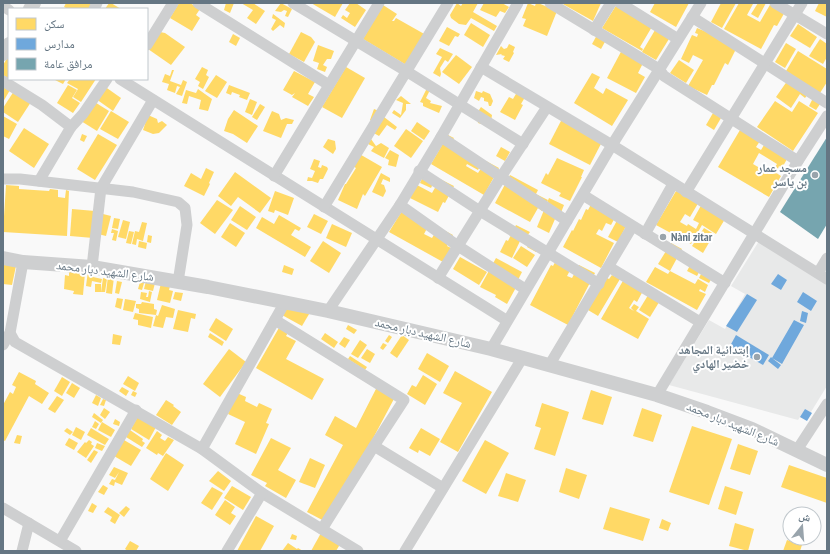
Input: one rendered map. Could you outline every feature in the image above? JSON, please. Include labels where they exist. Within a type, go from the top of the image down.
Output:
[{"type":"street","points":[[148,43],[173,3]]},
{"type":"street","points":[[198,3],[329,85]]},
{"type":"street","points":[[293,3],[523,144]]},
{"type":"street","points":[[274,176],[379,3]]},
{"type":"street","points":[[324,208],[448,3]]},
{"type":"street","points":[[328,311],[400,205],[518,3]]},
{"type":"street","points":[[550,3],[660,69],[664,76],[798,161]]},
{"type":"street","points":[[594,30],[611,3]]},
{"type":"street","points":[[620,3],[678,39]]},
{"type":"street","points":[[775,3],[827,34]]},
{"type":"street","points":[[686,192],[802,3]]},
{"type":"street","points":[[491,348],[506,320],[612,145],[692,17],[698,4]]},
{"type":"street","points":[[692,17],[827,103]]},
{"type":"street","points":[[481,67],[612,145],[822,276],[827,258]]},
{"type":"street","points":[[39,182],[71,127],[83,114],[106,80]]},
{"type":"street","points":[[123,80],[324,208],[506,320]]},
{"type":"street","points":[[3,81],[42,105],[71,127]]},
{"type":"street","points":[[92,267],[101,188],[153,100]]},
{"type":"street","points":[[438,278],[547,107]]},
{"type":"street","points":[[657,395],[754,233],[827,116]]},
{"type":"street","points":[[441,137],[567,221]]},
{"type":"street","points":[[419,171],[480,211],[599,284]]},
{"type":"street","points":[[3,180],[39,182],[133,192],[178,202],[185,208],[187,225],[178,282]]},
{"type":"street","points":[[645,234],[674,184]]},
{"type":"street","points":[[583,195],[632,227],[725,283]]},
{"type":"street","points":[[400,205],[458,246],[526,289]]},
{"type":"street","points":[[550,364],[632,227]]},
{"type":"street","name":"شارع الشهيد دبار محمد","points":[[3,258],[23,262],[92,267],[178,282],[328,311],[491,348],[657,395],[752,429],[827,465]]},
{"type":"street","points":[[3,345],[10,333],[23,262]]},
{"type":"street","points":[[609,267],[700,322]]},
{"type":"street","points":[[202,449],[285,302]]},
{"type":"street","points":[[275,320],[404,400],[322,529]]},
{"type":"street","points":[[10,333],[15,342],[202,449],[262,493],[358,551]]},
{"type":"street","points":[[405,551],[523,357]]},
{"type":"street","points":[[797,450],[827,404]]},
{"type":"street","points":[[60,541],[136,410]]},
{"type":"street","points":[[374,446],[443,488]]},
{"type":"street","points":[[227,551],[262,493]]},
{"type":"street","points":[[3,508],[76,551]]},
{"type":"street","points":[[22,551],[29,523]]},
{"type":"shaded area","name":"إبتدائية المجاهد خضير الهادي","points":[[759,241],[827,284],[827,386],[806,420],[800,417],[798,420],[669,385],[709,320],[725,329],[745,294],[731,286]]},
{"type":"building: سكن","points":[[66,3],[92,3],[90,8],[64,7]]},
{"type":"building: سكن","points":[[109,3],[111,3],[119,8],[106,8]]},
{"type":"building: سكن","points":[[179,3],[190,3],[200,9],[196,15],[200,18],[192,31],[170,18]]},
{"type":"building: سكن","points":[[226,3],[234,3],[230,13],[224,10]]},
{"type":"building: سكن","points":[[241,3],[253,3],[265,11],[256,24],[247,18],[253,10]]},
{"type":"building: سكن","points":[[281,3],[292,9],[288,17],[285,16],[287,11],[275,11]]},
{"type":"building: سكن","points":[[311,3],[343,3],[335,17]]},
{"type":"building: سكن","points":[[350,3],[356,3],[366,10],[355,27],[341,18],[343,15],[347,18],[350,13],[345,10]]},
{"type":"building: سكن","points":[[457,3],[461,6],[463,3],[478,3],[473,12],[497,26],[494,31],[471,18],[466,25],[459,24],[451,18],[450,15]]},
{"type":"building: سكن","points":[[484,3],[502,3],[509,7],[505,13],[500,11],[496,17],[480,10]]},
{"type":"building: سكن","points":[[528,3],[535,6],[536,3],[538,3],[557,11],[547,36],[523,26],[526,19],[522,18]]},
{"type":"building: سكن","points":[[561,3],[601,3],[593,21]]},
{"type":"building: سكن","points":[[655,3],[689,3],[676,27],[650,12]]},
{"type":"building: سكن","points":[[721,3],[736,3],[722,28],[711,22]]},
{"type":"building: سكن","points":[[739,3],[753,4],[747,15],[760,22],[771,3],[786,10],[777,26],[774,25],[761,49],[724,29]]},
{"type":"building: سكن","points":[[758,3],[766,3],[758,18],[751,14]]},
{"type":"building: سكن","points":[[819,3],[827,3],[827,17],[815,11]]},
{"type":"building: سكن","points":[[617,4],[653,25],[640,47],[643,49],[642,51],[602,28]]},
{"type":"building: سكن","points":[[383,5],[397,14],[392,21],[396,18],[426,35],[408,66],[363,39]]},
{"type":"building: سكن","points":[[273,14],[285,23],[284,28],[280,25],[273,31],[271,29],[276,20],[272,18]]},
{"type":"building: سكن","points":[[471,23],[490,35],[483,47],[464,35]]},
{"type":"building: سكن","points":[[798,24],[817,37],[810,48],[790,36]]},
{"type":"building: سكن","points":[[658,25],[672,34],[656,60],[642,52]]},
{"type":"building: سكن","points":[[447,27],[460,34],[458,37],[455,36],[449,46],[439,41]]},
{"type":"building: سكن","points":[[697,28],[738,45],[728,65],[725,63],[707,95],[688,86],[703,60],[693,55],[689,63],[681,59],[692,35],[697,37],[698,34],[695,33]]},
{"type":"building: سكن","points":[[160,32],[165,33],[185,47],[171,65],[148,49]]},
{"type":"building: سكن","points":[[301,32],[311,37],[315,42],[304,62],[289,54]]},
{"type":"building: سكن","points":[[233,34],[240,38],[236,46],[229,42]]},
{"type":"building: سكن","points":[[597,35],[606,40],[601,49],[592,44]]},
{"type":"building: سكن","points":[[820,39],[827,44],[827,57],[823,64],[809,56]]},
{"type":"building: سكن","points":[[786,43],[796,49],[785,68],[775,62]]},
{"type":"building: سكن","points":[[509,44],[515,47],[514,53],[509,62],[503,59],[505,56],[501,55],[502,54],[496,55],[501,46],[504,49],[507,48]]},
{"type":"building: سكن","points":[[318,45],[334,51],[331,59],[327,59],[323,65],[327,67],[325,72],[317,69],[319,63],[313,61]]},
{"type":"building: سكن","points":[[440,48],[453,54],[448,62],[445,60],[440,68],[440,77],[433,73],[442,57],[436,54]]},
{"type":"building: سكن","points":[[623,48],[643,63],[638,73],[645,77],[636,93],[607,78]]},
{"type":"building: سكن","points":[[798,51],[827,69],[827,82],[820,93],[786,71]]},
{"type":"building: سكن","points":[[456,55],[472,67],[459,84],[442,72]]},
{"type":"building: سكن","points":[[8,57],[8,78],[3,75],[3,65]]},
{"type":"building: سكن","points":[[679,60],[694,70],[686,83],[670,73]]},
{"type":"building: سكن","points":[[202,67],[208,70],[206,75],[209,77],[203,89],[198,86],[200,82],[195,79]]},
{"type":"building: سكن","points":[[346,67],[365,78],[342,118],[322,107]]},
{"type":"building: سكن","points":[[172,70],[174,70],[170,81],[181,85],[183,80],[187,82],[182,96],[176,94],[180,87],[177,86],[175,93],[167,90],[169,84],[162,82],[165,74],[170,76]]},
{"type":"building: سكن","points":[[294,71],[315,82],[308,94],[314,97],[308,106],[292,97],[295,93],[292,95],[283,90]]},
{"type":"building: سكن","points":[[592,73],[600,77],[594,88],[603,94],[606,88],[628,100],[612,126],[574,103]]},
{"type":"building: سكن","points":[[216,75],[227,82],[217,98],[205,91]]},
{"type":"building: سكن","points":[[790,77],[810,91],[805,98],[800,94],[791,108],[776,97]]},
{"type":"building: سكن","points":[[55,80],[65,80],[63,84]]},
{"type":"building: سكن","points":[[69,80],[95,80],[81,102],[73,97],[78,89],[67,83]]},
{"type":"building: سكن","points":[[68,85],[77,90],[72,98],[80,103],[73,113],[57,103]]},
{"type":"building: سكن","points":[[229,85],[250,93],[247,100],[232,92],[231,95],[226,93]]},
{"type":"building: سكن","points":[[3,86],[10,90],[3,102]]},
{"type":"building: سكن","points":[[104,86],[121,98],[113,111],[96,99]]},
{"type":"building: سكن","points":[[520,87],[528,92],[521,104],[523,105],[515,120],[500,112],[509,97],[513,99]]},
{"type":"building: سكن","points":[[427,88],[430,90],[426,98],[431,101],[430,103],[442,106],[439,113],[423,106],[423,103],[420,102]]},
{"type":"building: سكن","points":[[198,89],[212,99],[208,111],[199,109],[201,100],[189,96],[187,104],[182,103],[186,90],[196,93]]},
{"type":"building: سكن","points":[[14,91],[31,102],[18,122],[3,112],[3,108]]},
{"type":"building: سكن","points":[[476,91],[482,93],[483,91],[490,94],[493,101],[491,106],[489,106],[488,102],[484,101],[484,98],[481,97],[479,101],[474,98]]},
{"type":"building: سكن","points":[[401,96],[411,104],[406,104],[406,110],[400,118],[392,113],[394,110],[401,115],[403,103],[396,100]]},
{"type":"building: سكن","points":[[814,96],[822,101],[816,110],[809,106]]},
{"type":"building: سكن","points":[[250,99],[257,102],[252,115],[245,112]]},
{"type":"building: سكن","points":[[93,101],[109,111],[97,131],[81,121]]},
{"type":"building: سكن","points":[[775,101],[792,112],[799,101],[818,113],[793,151],[757,127]]},
{"type":"building: سكن","points":[[260,104],[265,107],[257,120],[252,117]]},
{"type":"building: سكن","points":[[481,107],[492,115],[491,122],[481,124],[478,123],[477,113]]},
{"type":"building: سكن","points":[[374,109],[379,111],[375,122],[370,120]]},
{"type":"building: سكن","points":[[234,110],[258,126],[247,143],[233,134],[224,131],[228,119]]},
{"type":"building: سكن","points":[[111,111],[129,122],[118,139],[100,129]]},
{"type":"building: سكن","points":[[272,111],[279,114],[281,120],[286,118],[294,120],[292,124],[287,124],[281,138],[263,131]]},
{"type":"building: سكن","points":[[713,113],[721,118],[714,130],[706,125]]},
{"type":"building: سكن","points":[[148,115],[157,119],[158,123],[162,121],[167,125],[159,133],[153,134],[143,130]]},
{"type":"building: سكن","points":[[3,116],[17,124],[9,139],[3,136]]},
{"type":"building: سكن","points":[[384,117],[397,127],[395,130],[387,125],[379,136],[372,132]]},
{"type":"building: سكن","points":[[563,117],[604,138],[590,165],[549,144]]},
{"type":"building: سكن","points":[[417,122],[430,131],[424,140],[411,131]]},
{"type":"building: سكن","points":[[24,128],[49,144],[34,168],[9,151]]},
{"type":"building: سكن","points":[[406,129],[423,141],[411,158],[394,146]]},
{"type":"building: سكن","points":[[740,130],[760,141],[756,147],[761,150],[764,145],[787,159],[782,168],[779,166],[777,171],[774,169],[777,164],[759,153],[753,164],[765,171],[767,167],[781,176],[769,197],[718,167]]},
{"type":"building: سكن","points":[[82,134],[87,136],[84,142],[80,140]]},
{"type":"building: سكن","points":[[98,134],[117,145],[95,180],[77,169]]},
{"type":"building: سكن","points":[[448,135],[454,138],[452,141],[483,161],[478,170],[467,164],[466,166],[478,173],[486,161],[499,168],[484,195],[431,164]]},
{"type":"building: سكن","points":[[328,139],[335,141],[336,149],[333,154],[323,147]]},
{"type":"building: سكن","points":[[371,139],[376,146],[381,143],[389,148],[384,158],[371,151],[374,147],[368,144]]},
{"type":"building: سكن","points":[[501,147],[510,152],[505,161],[496,156]]},
{"type":"building: سكن","points":[[390,150],[399,155],[396,167],[388,165],[389,160],[385,158]]},
{"type":"building: سكن","points":[[356,152],[382,167],[365,196],[363,194],[357,209],[338,200],[345,184],[356,168],[349,164]]},
{"type":"building: سكن","points":[[557,158],[584,170],[570,201],[559,196],[561,193],[541,183],[546,173],[548,175]]},
{"type":"building: سكن","points":[[314,159],[320,161],[318,167],[321,168],[322,165],[328,169],[323,179],[320,179],[318,183],[307,181],[308,177],[312,178],[315,171],[310,169]]},
{"type":"building: سكن","points":[[206,168],[214,172],[204,196],[184,186],[191,173],[201,179]]},
{"type":"building: سكن","points":[[235,172],[271,198],[260,213],[238,197],[231,206],[218,196]]},
{"type":"building: سكن","points":[[425,172],[436,178],[431,188],[420,183]]},
{"type":"building: سكن","points":[[381,173],[390,178],[390,182],[383,179],[381,184],[384,185],[386,191],[383,197],[372,192]]},
{"type":"building: سكن","points":[[510,175],[538,190],[536,194],[548,200],[542,211],[538,208],[530,222],[495,203]]},
{"type":"building: سكن","points":[[440,179],[454,186],[445,203],[443,202],[438,212],[410,198],[417,185],[432,193]]},
{"type":"building: سكن","points":[[6,185],[19,186],[19,189],[49,191],[50,189],[58,190],[58,197],[65,198],[66,190],[69,191],[67,236],[3,232]]},
{"type":"building: سكن","points":[[275,191],[294,198],[288,215],[275,210],[274,213],[268,211]]},
{"type":"building: سكن","points":[[676,191],[700,200],[690,217],[685,214],[680,222],[687,226],[688,224],[696,229],[699,223],[693,220],[704,200],[728,214],[716,234],[702,225],[691,244],[656,225]]},
{"type":"building: سكن","points":[[549,198],[564,205],[558,220],[555,219],[549,233],[537,227]]},
{"type":"building: سكن","points":[[594,199],[618,212],[611,225],[606,223],[602,231],[599,229],[596,234],[614,243],[601,268],[563,247],[579,219],[581,220],[586,209],[588,210]]},
{"type":"building: سكن","points":[[217,200],[233,210],[215,234],[200,223]]},
{"type":"building: سكن","points":[[240,206],[256,217],[247,230],[231,220]]},
{"type":"building: سكن","points":[[405,206],[431,221],[424,234],[432,238],[435,233],[434,225],[453,235],[447,246],[451,248],[443,262],[389,232]]},
{"type":"building: سكن","points":[[72,209],[95,211],[93,238],[70,236]]},
{"type":"building: سكن","points":[[103,214],[111,216],[106,236],[98,234]]},
{"type":"building: سكن","points":[[314,214],[328,221],[321,234],[307,227]]},
{"type":"building: سكن","points":[[279,215],[301,228],[299,231],[295,229],[291,235],[311,247],[305,257],[256,228],[262,217],[274,224]]},
{"type":"building: سكن","points":[[620,215],[629,220],[618,242],[608,237]]},
{"type":"building: سكن","points":[[114,218],[120,219],[118,229],[112,228]]},
{"type":"building: سكن","points":[[123,220],[130,222],[126,239],[118,237]]},
{"type":"building: سكن","points":[[142,222],[147,223],[143,241],[137,239],[136,245],[132,244],[135,231],[139,232]]},
{"type":"building: سكن","points":[[230,223],[245,233],[236,247],[221,237]]},
{"type":"building: سكن","points":[[332,224],[352,233],[346,247],[326,238]]},
{"type":"building: سكن","points":[[516,225],[530,232],[527,236],[540,243],[536,252],[527,247],[529,243],[521,239],[512,258],[500,252],[506,240],[508,241]]},
{"type":"building: سكن","points":[[704,228],[714,234],[703,253],[692,246]]},
{"type":"building: سكن","points":[[112,229],[118,231],[116,241],[112,240],[114,233],[111,233]]},
{"type":"building: سكن","points":[[129,231],[134,232],[131,244],[126,243]]},
{"type":"building: سكن","points":[[148,235],[152,236],[151,243],[147,242]]},
{"type":"building: سكن","points":[[139,241],[147,243],[146,249],[138,247]]},
{"type":"building: سكن","points":[[323,241],[341,253],[329,273],[310,261]]},
{"type":"building: سكن","points":[[671,243],[682,249],[670,271],[658,264]]},
{"type":"building: سكن","points":[[521,246],[535,255],[527,267],[513,258]]},
{"type":"building: سكن","points":[[559,255],[574,263],[567,276],[572,278],[579,265],[595,273],[568,325],[530,305],[551,265],[553,266]]},
{"type":"building: سكن","points":[[460,257],[487,272],[479,285],[453,269]]},
{"type":"building: سكن","points":[[496,258],[522,272],[518,280],[520,280],[507,304],[495,297],[496,295],[480,287]]},
{"type":"building: سكن","points":[[5,259],[17,261],[12,285],[3,284]]},
{"type":"building: سكن","points":[[693,260],[703,265],[697,276],[687,271]]},
{"type":"building: سكن","points":[[284,265],[294,269],[292,275],[282,272]]},
{"type":"building: سكن","points":[[655,267],[668,274],[670,271],[695,284],[698,279],[708,285],[705,292],[700,289],[699,291],[706,294],[697,310],[646,282]]},
{"type":"building: سكن","points":[[704,268],[714,274],[709,283],[699,278]]},
{"type":"building: سكن","points":[[69,271],[85,273],[83,295],[73,294],[74,291],[64,289],[65,275],[69,276]]},
{"type":"building: سكن","points":[[88,271],[94,272],[93,277],[102,279],[101,283],[92,281],[91,287],[86,286]]},
{"type":"building: سكن","points":[[612,275],[620,279],[598,316],[588,310],[607,278],[609,279]]},
{"type":"building: سكن","points":[[108,276],[114,277],[112,294],[106,293]]},
{"type":"building: سكن","points":[[103,278],[107,279],[105,292],[101,292]]},
{"type":"building: سكن","points":[[624,279],[644,289],[637,302],[634,300],[629,308],[634,311],[631,308],[634,304],[639,307],[636,311],[649,319],[638,339],[601,319]]},
{"type":"building: سكن","points":[[117,281],[122,282],[119,294],[115,293]]},
{"type":"building: سكن","points":[[146,281],[155,283],[153,291],[144,289]]},
{"type":"building: سكن","points":[[140,282],[144,283],[142,290],[138,289]]},
{"type":"building: سكن","points":[[161,283],[170,286],[169,290],[173,291],[170,303],[157,300]]},
{"type":"building: سكن","points":[[95,284],[101,284],[101,292],[95,292]]},
{"type":"building: سكن","points":[[149,291],[152,292],[150,302],[140,299],[141,292],[147,293],[146,297],[148,297]]},
{"type":"building: سكن","points":[[175,292],[183,293],[181,301],[173,299]]},
{"type":"building: سكن","points":[[650,292],[661,299],[650,317],[639,310]]},
{"type":"building: سكن","points":[[117,298],[123,299],[121,309],[115,307]]},
{"type":"building: سكن","points":[[125,299],[136,301],[133,312],[123,310]]},
{"type":"building: سكن","points":[[142,302],[154,304],[154,309],[157,310],[156,315],[139,313],[139,309],[136,308],[136,304],[141,304]]},
{"type":"building: سكن","points":[[288,304],[312,309],[302,326],[282,315]]},
{"type":"building: سكن","points":[[162,305],[175,309],[173,318],[166,317],[163,328],[153,326],[156,315],[158,316]]},
{"type":"building: سكن","points":[[178,310],[196,314],[195,319],[191,318],[188,332],[173,329]]},
{"type":"building: سكن","points":[[135,313],[153,317],[151,328],[138,325],[138,320],[133,319]]},
{"type":"building: سكن","points":[[216,318],[233,329],[226,341],[209,330]]},
{"type":"building: سكن","points":[[348,325],[357,330],[354,334],[346,329]]},
{"type":"building: سكن","points":[[280,326],[289,331],[286,336],[296,341],[286,359],[324,379],[312,400],[256,368]]},
{"type":"building: سكن","points":[[210,333],[224,342],[222,346],[208,337]]},
{"type":"building: سكن","points":[[325,333],[338,342],[334,348],[321,339]]},
{"type":"building: سكن","points":[[113,334],[122,336],[120,345],[112,344]]},
{"type":"building: سكن","points":[[389,335],[392,337],[388,343],[385,341]]},
{"type":"building: سكن","points":[[402,335],[409,340],[397,358],[390,353]]},
{"type":"building: سكن","points":[[344,337],[350,340],[345,348],[339,344]]},
{"type":"building: سكن","points":[[360,340],[367,345],[358,358],[351,354]]},
{"type":"building: سكن","points":[[383,343],[387,345],[383,350],[380,348]]},
{"type":"building: سكن","points":[[229,349],[246,362],[220,397],[203,384]]},
{"type":"building: سكن","points":[[367,349],[375,354],[370,363],[361,358]]},
{"type":"building: سكن","points":[[427,353],[449,366],[440,382],[418,369]]},
{"type":"building: سكن","points":[[350,356],[367,367],[365,370],[348,359]]},
{"type":"building: سكن","points":[[455,371],[492,392],[458,452],[440,442],[462,403],[443,393]]},
{"type":"building: سكن","points":[[19,372],[36,381],[35,384],[49,393],[42,404],[29,396],[5,441],[3,440],[3,405],[10,392],[13,394],[16,387],[12,385]]},
{"type":"building: سكن","points":[[423,375],[437,384],[425,405],[407,394],[412,385],[416,387]]},
{"type":"building: سكن","points":[[128,376],[139,383],[135,391],[123,384]]},
{"type":"building: سكن","points":[[62,377],[70,382],[62,396],[54,391]]},
{"type":"building: سكن","points":[[72,383],[80,388],[74,398],[66,393]]},
{"type":"building: سكن","points":[[122,387],[129,391],[126,396],[119,391]]},
{"type":"building: سكن","points":[[377,387],[395,397],[328,523],[307,512],[343,445],[325,435],[335,416],[356,428]]},
{"type":"building: سكن","points":[[591,390],[612,397],[603,425],[582,419]]},
{"type":"building: سكن","points":[[133,391],[137,393],[135,397],[131,395]]},
{"type":"building: سكن","points":[[237,393],[246,397],[245,401],[257,407],[259,403],[272,409],[266,423],[269,424],[256,454],[235,444],[245,422],[228,414]]},
{"type":"building: سكن","points":[[96,395],[101,398],[98,406],[92,403]]},
{"type":"building: سكن","points":[[57,396],[64,400],[55,413],[48,409]]},
{"type":"building: سكن","points":[[103,399],[106,400],[104,406],[100,405]]},
{"type":"building: سكن","points":[[166,400],[181,412],[172,425],[156,415]]},
{"type":"building: سكن","points":[[542,403],[569,412],[555,456],[534,449],[541,428],[535,426]]},
{"type":"building: سكن","points":[[104,408],[110,412],[105,419],[100,415]]},
{"type":"building: سكن","points":[[642,408],[662,415],[653,442],[633,436]]},
{"type":"building: سكن","points":[[94,413],[103,420],[101,423],[92,417]]},
{"type":"building: سكن","points":[[138,416],[156,427],[149,440],[131,429]]},
{"type":"building: سكن","points":[[115,419],[120,422],[119,426],[113,424]]},
{"type":"building: سكن","points":[[95,421],[99,424],[96,429],[92,427]]},
{"type":"building: سكن","points":[[102,422],[115,430],[111,437],[98,430]]},
{"type":"building: سكن","points":[[692,426],[732,439],[709,505],[669,492]]},
{"type":"building: سكن","points":[[76,427],[85,432],[81,440],[72,435]]},
{"type":"building: سكن","points":[[67,428],[73,432],[70,435],[64,431]]},
{"type":"building: سكن","points":[[91,428],[109,439],[105,445],[87,435]]},
{"type":"building: سكن","points":[[421,428],[440,439],[430,456],[419,450],[418,453],[409,448]]},
{"type":"building: سكن","points":[[130,430],[143,439],[142,441],[145,443],[142,447],[126,437]]},
{"type":"building: سكن","points":[[157,431],[162,435],[160,438],[165,441],[168,437],[174,440],[163,456],[158,453],[157,455],[146,448]]},
{"type":"building: سكن","points":[[17,435],[22,436],[20,444],[14,443]]},
{"type":"building: سكن","points":[[69,438],[78,443],[74,450],[65,445]]},
{"type":"building: سكن","points":[[271,438],[291,448],[278,470],[296,480],[286,498],[265,486],[267,483],[251,475]]},
{"type":"building: سكن","points":[[89,440],[94,446],[86,458],[77,452],[85,442],[86,443]]},
{"type":"building: سكن","points":[[124,440],[141,450],[131,466],[114,456]]},
{"type":"building: سكن","points":[[485,440],[509,453],[486,494],[462,481]]},
{"type":"building: سكن","points":[[97,443],[105,446],[102,451],[95,448]]},
{"type":"building: سكن","points":[[738,444],[758,451],[750,475],[730,469]]},
{"type":"building: سكن","points":[[94,450],[98,452],[91,463],[87,460]]},
{"type":"building: سكن","points":[[166,453],[184,465],[168,491],[150,479]]},
{"type":"building: سكن","points":[[310,458],[325,465],[315,488],[299,482]]},
{"type":"building: سكن","points":[[789,465],[827,478],[827,503],[781,487]]},
{"type":"building: سكن","points":[[114,467],[128,473],[122,485],[115,482],[114,486],[109,484],[112,479],[115,480],[119,472],[115,478],[109,475]]},
{"type":"building: سكن","points":[[566,468],[587,475],[579,499],[559,492]]},
{"type":"building: سكن","points":[[218,471],[231,481],[224,491],[209,481]]},
{"type":"building: سكن","points":[[506,473],[526,480],[518,502],[498,496]]},
{"type":"building: سكن","points":[[103,485],[108,488],[104,495],[98,492]]},
{"type":"building: سكن","points":[[232,486],[251,497],[243,510],[224,498]]},
{"type":"building: سكن","points":[[725,486],[743,492],[736,515],[718,509]]},
{"type":"building: سكن","points":[[212,487],[223,493],[212,510],[201,503]]},
{"type":"building: سكن","points":[[225,500],[235,507],[231,513],[236,516],[230,525],[215,515]]},
{"type":"building: سكن","points":[[92,503],[97,506],[93,513],[88,511]]},
{"type":"building: سكن","points":[[126,506],[130,509],[124,517],[119,513]]},
{"type":"building: سكن","points":[[108,507],[120,515],[115,524],[110,521],[112,517],[104,512]]},
{"type":"building: سكن","points":[[610,507],[650,519],[643,541],[603,529]]},
{"type":"building: سكن","points":[[256,516],[274,526],[260,551],[237,551]]},
{"type":"building: سكن","points":[[662,519],[671,523],[668,531],[659,528]]},
{"type":"building: سكن","points":[[735,523],[754,529],[748,551],[729,546]]},
{"type":"building: سكن","points":[[321,533],[342,541],[336,551],[311,551]]},
{"type":"building: سكن","points":[[292,534],[297,536],[296,540],[290,539]]},
{"type":"building: سكن","points":[[130,541],[139,546],[136,551],[128,551],[125,549]]},
{"type":"building: سكن","points":[[288,543],[297,549],[298,548],[303,551],[282,551]]},
{"type":"building: سكن","points":[[785,546],[802,546],[800,551],[783,551]]},
{"type":"building: مدارس","points":[[778,274],[787,280],[781,290],[771,284]]},
{"type":"building: مدارس","points":[[803,292],[817,301],[811,311],[797,302]]},
{"type":"building: مدارس","points":[[747,294],[757,300],[737,332],[726,326]]},
{"type":"building: مدارس","points":[[802,311],[808,313],[806,323],[800,321]]},
{"type":"building: مدارس","points":[[794,320],[804,325],[782,364],[772,358]]},
{"type":"building: مدارس","points":[[736,335],[769,355],[763,365],[730,346]]},
{"type":"building: مدارس","points":[[771,357],[781,365],[778,369],[768,361]]},
{"type":"building: مدارس","points":[[805,409],[812,413],[807,421],[800,417]]},
{"type":"building: مرافق عامة","name":"مسجد عمار بن ياسر","points":[[827,137],[827,224],[818,239],[780,212]]},
{"type":"place","name":"مسجد عمار بن ياسر","points":[[815,175]]},
{"type":"place","name":"Nàni zitar","points":[[663,237]]},
{"type":"place","name":"إبتدائية المجاهد خضير الهادي","points":[[757,357]]}]
